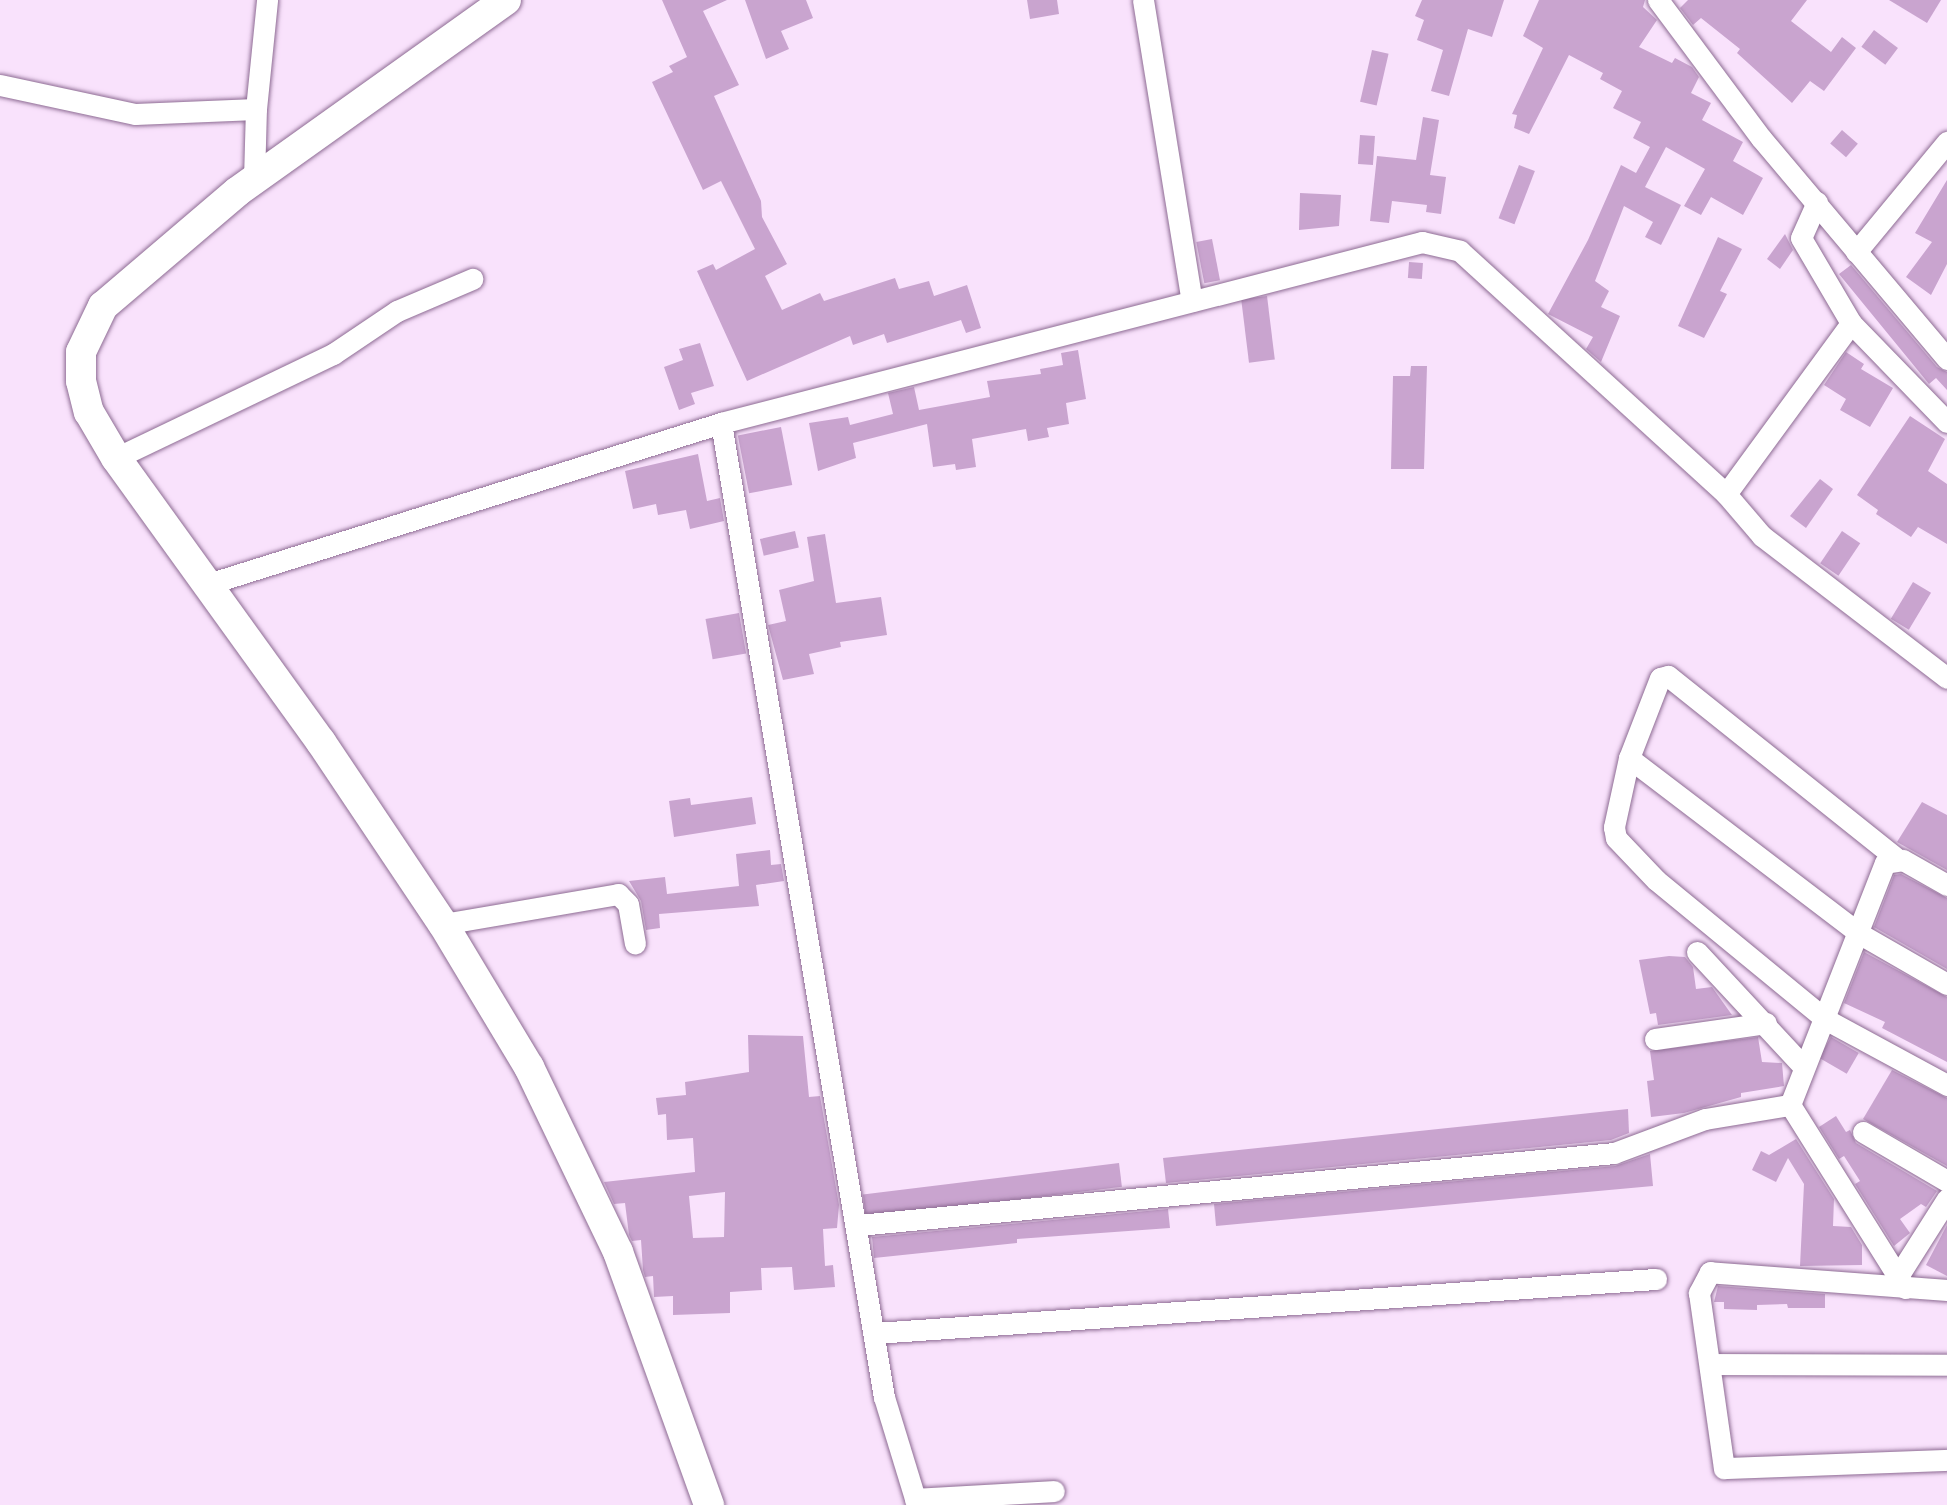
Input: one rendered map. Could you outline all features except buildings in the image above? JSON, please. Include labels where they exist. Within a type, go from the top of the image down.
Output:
[{"type":"main road","points":[[506,0],[254,179],[103,306],[89,327],[81,352],[81,381],[89,412],[116,458],[205,585],[321,741],[443,924],[529,1067],[618,1252],[709,1505]]},
{"type":"street","points":[[254,179],[256,109],[267,0]]},
{"type":"street","points":[[1143,0],[1192,301]]},
{"type":"street","points":[[1658,0],[1762,138],[1947,359]]},
{"type":"street","points":[[0,85],[135,114],[256,109]]},
{"type":"street","points":[[1856,252],[1947,142]]},
{"type":"street","points":[[1817,202],[1801,238],[1851,323],[1947,422]]},
{"type":"street","points":[[205,585],[721,423],[1404,244],[1422,242],[1460,251],[1726,494],[1762,536],[1947,678]]},
{"type":"street","points":[[116,458],[333,354],[397,311],[472,279]]},
{"type":"street","points":[[1726,494],[1851,323]]},
{"type":"street","points":[[721,423],[858,1225],[884,1397],[916,1502],[1054,1491]]},
{"type":"street","points":[[1947,885],[1896,858],[1668,676],[1655,685],[1629,758],[1614,827],[1616,838],[1656,880],[1825,1019],[1947,1085]]},
{"type":"street","points":[[1629,758],[1860,934],[1947,984]]},
{"type":"street","points":[[1790,1105],[1860,934],[1885,863],[1896,858]]},
{"type":"street","points":[[443,924],[618,894],[626,899],[635,943]]},
{"type":"street","points":[[1697,952],[1766,1023],[1804,1067]]},
{"type":"street","points":[[1655,1039],[1766,1023]]},
{"type":"street","points":[[858,1225],[1614,1153],[1705,1119],[1790,1105]]},
{"type":"street","points":[[1790,1105],[1903,1281]]},
{"type":"street","points":[[1863,1132],[1947,1181]]},
{"type":"street","points":[[1903,1281],[1947,1199]]},
{"type":"street","points":[[1947,1290],[1903,1281],[1710,1272],[1699,1293],[1711,1364],[1721,1463],[1727,1471],[1947,1460]]},
{"type":"street","points":[[875,1333],[1656,1279]]},
{"type":"street","points":[[1711,1364],[1947,1365]]}]
